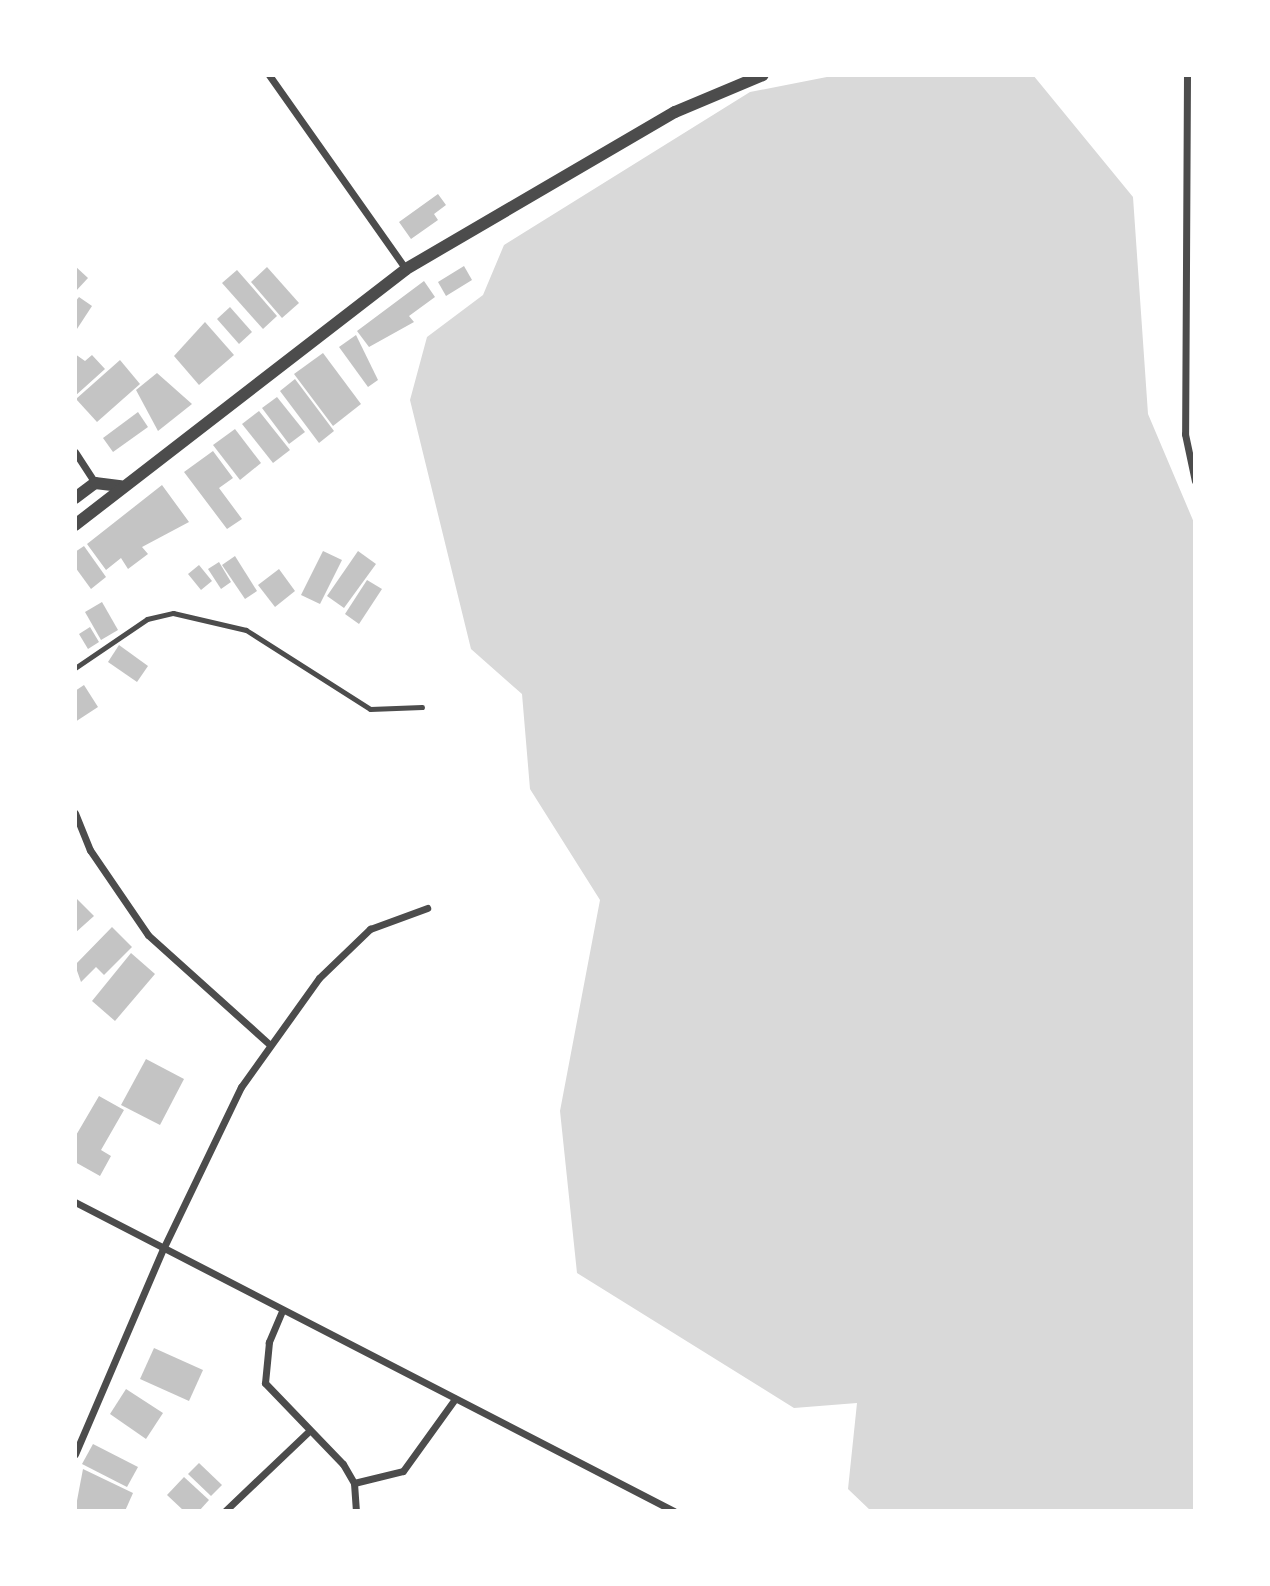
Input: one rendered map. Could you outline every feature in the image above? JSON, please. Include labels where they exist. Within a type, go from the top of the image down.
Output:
[{"type":"street","points":[[269,75],[406,270]]},
{"type":"street","points":[[75,525],[121,486],[406,270],[675,112],[763,75]]},
{"type":"street","points":[[1187,75],[1192,187],[1185,434],[1195,481]]},
{"type":"street","points":[[75,452],[95,483]]},
{"type":"street","points":[[75,498],[95,483],[121,486]]},
{"type":"street","points":[[75,813],[96,861],[148,935],[270,1045]]},
{"type":"street","points":[[75,1454],[163,1249],[241,1087],[319,978],[370,929],[427,908]]},
{"type":"street","points":[[75,1202],[674,1511]]},
{"type":"street","points":[[282,1311],[269,1342],[265,1382],[307,1432],[343,1464],[354,1483],[356,1511]]},
{"type":"street","points":[[354,1483],[403,1471],[455,1399]]},
{"type":"street","points":[[225,1511],[307,1432]]},
{"type":"lane","points":[[75,668],[146,619],[173,613],[246,630],[370,709],[422,707]]},
{"type":"shaded area","points":[[837,75],[1033,75],[1133,197],[1148,414],[1195,525],[1195,1511],[871,1511],[848,1489],[857,1403],[794,1408],[577,1273],[560,1111],[600,900],[530,789],[522,694],[471,649],[410,400],[427,337],[483,295],[504,245],[750,92]]},
{"type":"building","points":[[438,194],[446,205],[434,214],[438,220],[411,239],[399,222]]},
{"type":"building","points":[[75,266],[88,278],[75,292]]},
{"type":"building","points":[[464,266],[472,280],[446,296],[438,282]]},
{"type":"building","points":[[267,267],[299,303],[282,318],[251,282]]},
{"type":"building","points":[[237,270],[277,316],[263,329],[222,283]]},
{"type":"building","points":[[424,281],[435,297],[409,316],[414,322],[369,347],[357,331]]},
{"type":"building","points":[[79,297],[92,306],[75,332],[75,302]]},
{"type":"building","points":[[230,307],[252,332],[239,344],[217,319]]},
{"type":"building","points":[[205,322],[234,355],[199,385],[174,356]]},
{"type":"building","points":[[356,335],[378,380],[368,387],[339,347]]},
{"type":"building","points":[[323,353],[361,404],[333,426],[294,374]]},
{"type":"building","points":[[75,354],[85,361],[92,355],[105,369],[75,396]]},
{"type":"building","points":[[120,360],[140,384],[97,422],[76,399]]},
{"type":"building","points":[[157,373],[192,404],[158,431],[136,390]]},
{"type":"building","points":[[295,379],[334,431],[319,443],[280,391]]},
{"type":"building","points":[[277,397],[305,432],[289,444],[262,408]]},
{"type":"building","points":[[259,411],[290,450],[273,463],[242,424]]},
{"type":"building","points":[[138,412],[148,427],[113,452],[103,438]]},
{"type":"building","points":[[235,429],[261,463],[240,480],[213,445]]},
{"type":"building","points":[[213,451],[233,478],[219,488],[242,519],[227,529],[184,472]]},
{"type":"building","points":[[162,485],[189,522],[142,547],[148,554],[128,569],[121,558],[106,570],[87,544]]},
{"type":"building","points":[[84,546],[106,577],[91,589],[75,567],[75,552]]},
{"type":"building","points":[[323,551],[342,560],[320,604],[301,595]]},
{"type":"building","points":[[358,551],[376,564],[344,608],[327,596]]},
{"type":"building","points":[[235,556],[257,591],[245,599],[222,565]]},
{"type":"building","points":[[219,562],[231,582],[221,589],[208,569]]},
{"type":"building","points":[[199,565],[212,581],[201,590],[188,574]]},
{"type":"building","points":[[279,569],[295,591],[275,607],[258,585]]},
{"type":"building","points":[[367,580],[382,589],[359,624],[345,614]]},
{"type":"building","points":[[102,602],[118,630],[101,640],[85,612]]},
{"type":"building","points":[[90,627],[99,642],[88,649],[79,634]]},
{"type":"building","points":[[119,645],[148,666],[137,682],[108,662]]},
{"type":"building","points":[[84,685],[98,707],[75,722],[75,691]]},
{"type":"building","points":[[75,897],[94,916],[75,933]]},
{"type":"building","points":[[112,927],[132,947],[104,975],[96,967],[81,982],[75,965]]},
{"type":"building","points":[[131,953],[155,974],[115,1021],[92,1001]]},
{"type":"building","points":[[146,1059],[184,1079],[160,1125],[121,1105]]},
{"type":"building","points":[[99,1096],[124,1110],[101,1150],[111,1156],[100,1176],[75,1162],[75,1137]]},
{"type":"building","points":[[154,1348],[203,1370],[189,1401],[140,1379]]},
{"type":"building","points":[[126,1389],[163,1413],[146,1439],[110,1414]]},
{"type":"building","points":[[93,1444],[138,1467],[127,1487],[82,1464]]},
{"type":"building","points":[[199,1463],[222,1485],[211,1496],[188,1474]]},
{"type":"building","points":[[83,1469],[133,1493],[125,1511],[75,1511]]},
{"type":"building","points":[[184,1477],[209,1500],[199,1511],[184,1511],[167,1495]]}]
